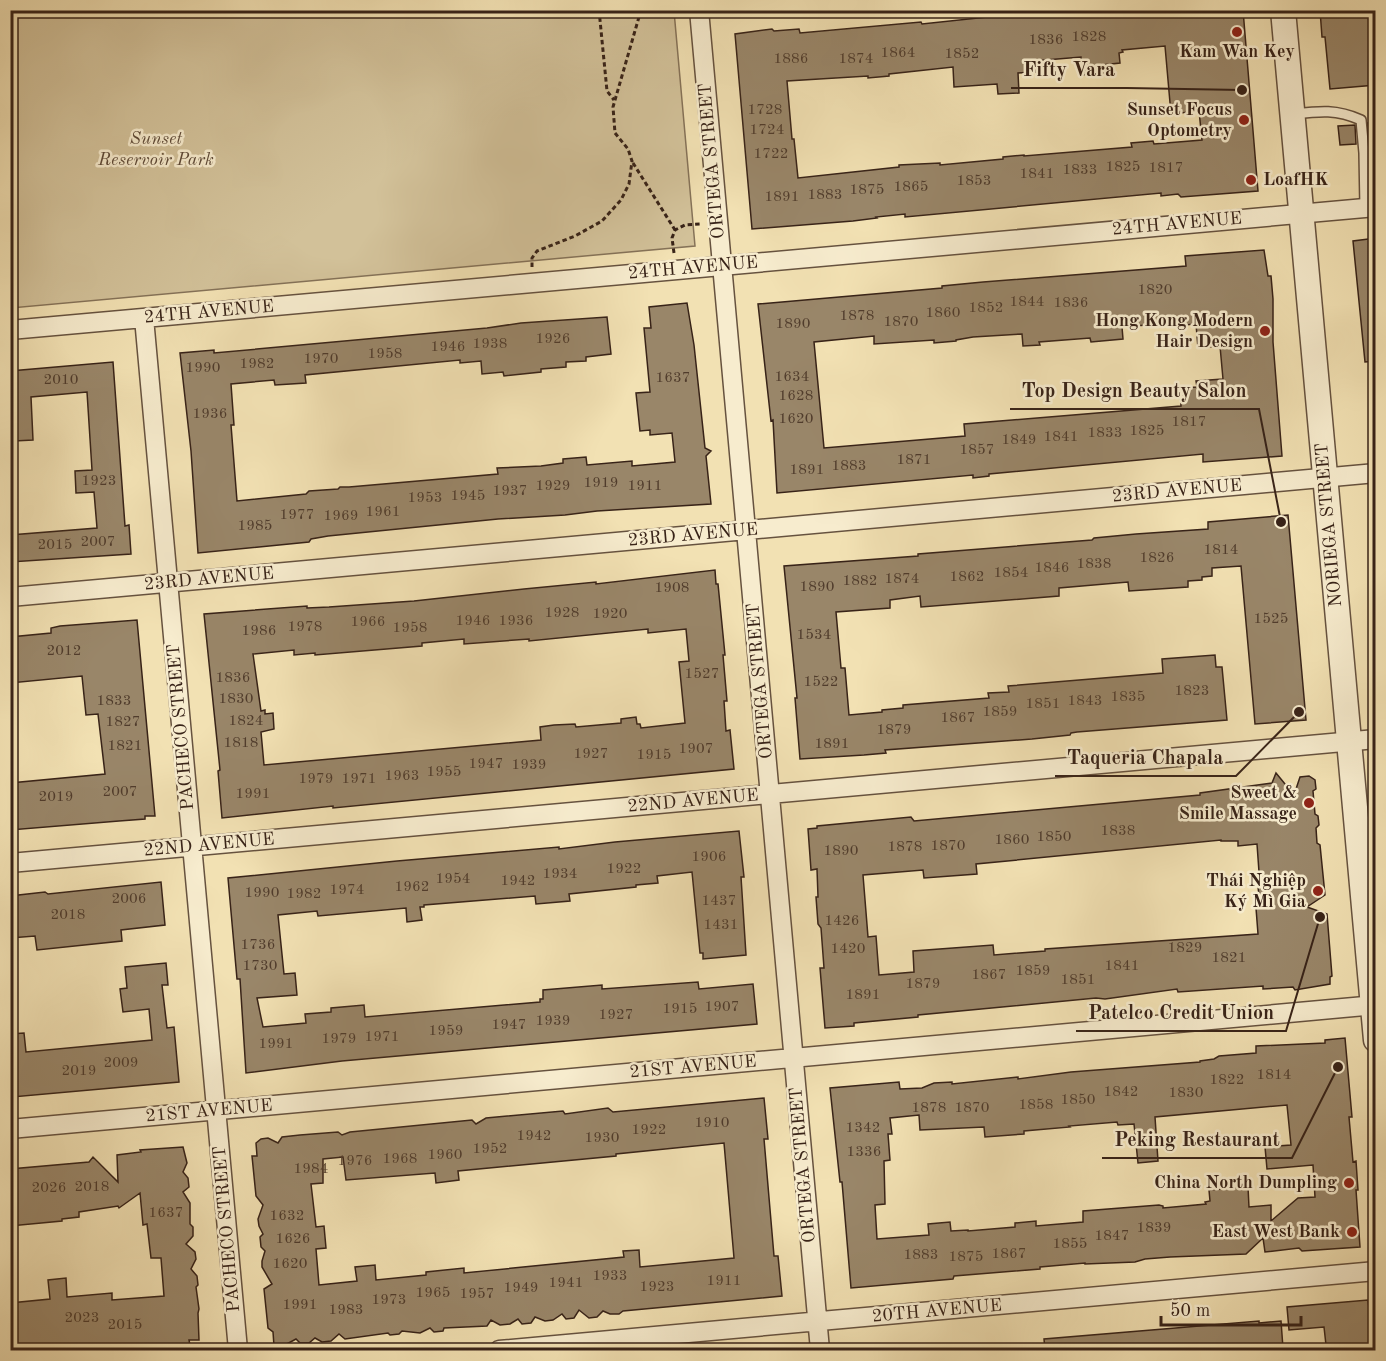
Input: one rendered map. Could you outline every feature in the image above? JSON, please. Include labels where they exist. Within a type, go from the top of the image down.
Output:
[{"type":"street","name":"ORTEGA STREET","points":[[699,10],[820,1350]]},
{"type":"street","name":"NORIEGA STREET","points":[[1283,10],[1349,741],[1363,847],[1376,1040]]},
{"type":"street","name":"24TH AVENUE","points":[[10,330],[1370,207]]},
{"type":"street","name":"PACHECO STREET","points":[[144,318],[238,1350]]},
{"type":"street","name":"23RD AVENUE","points":[[10,597],[1376,473]]},
{"type":"street","name":"22ND AVENUE","points":[[10,863],[1376,739]]},
{"type":"street","name":"21ST AVENUE","points":[[10,1129],[1374,1005]]},
{"type":"street","name":"20TH AVENUE","points":[[499,1350],[1376,1271]]},
{"type":"lane","points":[[1292,115],[1325,111],[1344,112],[1361,120],[1370,207]]},
{"type":"path","points":[[599,10],[607,91],[614,100]]},
{"type":"path","points":[[641,10],[614,100],[615,133],[628,149],[632,161],[675,230]]},
{"type":"path","points":[[534,283],[533,254],[542,248],[585,231],[609,214],[621,200],[629,184],[632,161]]},
{"type":"path","points":[[675,270],[672,238],[675,230],[685,225],[718,223]]},
{"type":"green space","name":"Sunset Reservoir Park","points":[[11,10],[674,11],[695,246],[11,308]]},
{"type":"building","points":[[1054,10],[1243,10],[1258,191],[1181,197],[1178,194],[1161,196],[1161,193],[752,229],[735,34],[772,29],[774,31],[799,29],[800,33],[921,22],[922,24]],"holes":[[[1165,46],[1171,114],[1199,111],[1202,140],[1154,144],[1153,141],[1131,143],[1132,147],[1024,155],[940,165],[940,163],[899,165],[899,167],[798,178],[787,81],[868,76],[868,78],[953,67],[954,87],[997,84],[998,94],[1019,93],[1018,73],[1035,72],[1034,61],[1081,57],[1082,75],[1103,73],[1102,65],[1120,63],[1119,53],[1123,52],[1122,50]]]},
{"type":"building","points":[[1320,10],[1376,10],[1376,85],[1330,89]]},
{"type":"building","points":[[1376,122],[1376,142],[1370,142],[1368,123]]},
{"type":"building","points":[[1355,125],[1356,144],[1340,145],[1338,126]]},
{"type":"building","points":[[1376,238],[1376,361],[1365,362],[1353,241]]},
{"type":"building","points":[[1264,250],[1268,276],[1271,276],[1273,342],[1282,456],[1203,462],[1203,454],[989,474],[989,476],[973,478],[973,475],[777,493],[773,420],[771,421],[758,304],[942,288],[942,286],[983,282],[1186,266],[1185,256]],"holes":[[[1172,323],[1172,326],[1196,324],[1198,348],[1220,346],[1223,379],[1196,381],[1197,387],[1180,388],[1181,406],[964,424],[965,436],[824,448],[814,342],[874,336],[874,344],[934,340],[934,343],[973,337],[1022,334],[1023,346],[1040,345],[1039,342],[1090,338],[1091,342],[1123,339],[1122,327]]]},
{"type":"building","points":[[687,303],[705,448],[711,451],[706,456],[711,504],[498,519],[328,536],[311,539],[309,542],[198,553],[191,451],[180,353],[214,350],[214,353],[521,323],[607,317],[611,354],[586,357],[586,361],[566,362],[566,367],[541,369],[541,372],[504,376],[503,372],[482,374],[481,361],[460,363],[460,360],[305,375],[306,383],[275,385],[274,380],[231,384],[234,425],[231,425],[237,501],[306,494],[309,491],[340,487],[498,474],[497,468],[563,463],[563,459],[586,457],[587,465],[632,461],[632,466],[675,462],[672,433],[650,435],[650,430],[640,431],[636,393],[650,392],[644,328],[651,328],[649,307]]},
{"type":"building","points":[[113,362],[125,526],[129,525],[131,554],[10,562],[10,535],[97,528],[94,492],[76,493],[75,471],[92,470],[87,392],[31,397],[33,440],[14,441],[12,410],[10,411],[10,371]]},
{"type":"building","points":[[1288,515],[1306,720],[1255,724],[1241,566],[1212,568],[1212,576],[1202,577],[1202,580],[1188,581],[1188,587],[1129,591],[1128,582],[1059,588],[1059,596],[921,607],[920,596],[890,600],[890,608],[836,612],[841,668],[845,668],[849,715],[882,712],[882,710],[903,708],[903,705],[989,698],[988,693],[1009,692],[1008,686],[1163,673],[1162,659],[1215,655],[1216,667],[1222,667],[1227,720],[1077,732],[1070,735],[1032,739],[885,750],[886,753],[800,759],[795,698],[797,698],[784,566],[1208,529],[1208,522]]},
{"type":"building","points":[[715,570],[725,655],[723,655],[727,701],[724,701],[726,731],[730,730],[734,769],[222,818],[218,771],[220,770],[204,614],[414,601],[596,582],[596,584]],"holes":[[[648,629],[648,633],[686,629],[689,661],[679,662],[685,723],[641,728],[640,724],[637,724],[636,717],[621,719],[621,723],[576,727],[575,724],[554,725],[540,727],[541,740],[264,765],[261,732],[274,729],[273,713],[265,714],[265,710],[261,711],[253,654],[294,650],[294,655],[315,653],[315,655],[422,646],[422,643],[464,639],[464,644],[529,639],[529,641]]]},
{"type":"building","points":[[137,620],[155,816],[145,816],[145,819],[10,830],[10,783],[105,774],[98,714],[86,715],[82,676],[10,683],[10,637],[51,633],[51,628],[60,626]]},
{"type":"building","points":[[1276,773],[1294,795],[1300,777],[1309,776],[1315,780],[1316,789],[1313,791],[1315,814],[1318,816],[1319,825],[1316,828],[1317,843],[1320,845],[1325,895],[1307,907],[1327,914],[1332,976],[1330,984],[1295,990],[1293,987],[1263,989],[1263,986],[1178,992],[1177,989],[1105,999],[918,1015],[918,1017],[854,1023],[854,1026],[825,1028],[820,968],[824,968],[816,897],[818,897],[817,869],[811,870],[808,829],[817,828],[817,826],[911,817],[914,821],[1200,795],[1200,793],[1272,783]],"holes":[[[1238,841],[1238,846],[1257,844],[1260,886],[1258,886],[1260,908],[1256,908],[1258,934],[1045,949],[1045,951],[994,955],[993,945],[913,951],[914,972],[879,975],[876,936],[868,937],[863,875],[923,870],[924,878],[977,874],[976,864]]]},
{"type":"building","points":[[739,831],[744,877],[741,877],[746,955],[703,959],[703,953],[700,953],[692,872],[657,876],[658,883],[636,885],[636,887],[569,894],[570,901],[536,904],[535,896],[424,905],[420,907],[422,920],[407,922],[406,908],[318,916],[317,911],[278,915],[284,974],[295,973],[297,995],[257,998],[263,1027],[306,1023],[305,1014],[331,1012],[331,1008],[364,1005],[365,1017],[540,1002],[540,999],[543,999],[543,990],[602,985],[602,989],[698,982],[699,989],[753,984],[757,1024],[342,1061],[246,1073],[240,979],[237,979],[228,878]]},
{"type":"building","points":[[161,882],[165,925],[121,930],[122,941],[37,950],[35,936],[10,938],[10,896]]},
{"type":"building","points":[[166,963],[168,985],[162,985],[167,1028],[174,1027],[179,1082],[12,1097],[10,1034],[24,1033],[26,1052],[152,1040],[149,1009],[123,1012],[120,989],[127,988],[125,967]]},
{"type":"building","points":[[1345,1038],[1352,1117],[1349,1117],[1353,1162],[1356,1161],[1360,1247],[1302,1251],[1299,1248],[1265,1252],[1263,1238],[1246,1254],[1085,1263],[954,1276],[953,1279],[851,1288],[842,1182],[840,1182],[830,1088],[899,1082],[900,1089],[922,1088],[934,1083],[952,1082],[952,1084],[1018,1077],[1018,1079],[1071,1072],[1200,1062],[1219,1056],[1256,1053],[1256,1046],[1325,1043],[1325,1040]],"holes":[[[1287,1105],[1291,1145],[1265,1147],[1267,1169],[1313,1165],[1315,1197],[1298,1198],[1271,1221],[1271,1205],[1249,1207],[1248,1187],[1209,1190],[1210,1201],[1205,1202],[1206,1204],[1083,1211],[1083,1222],[1036,1226],[1036,1221],[1015,1223],[1015,1227],[968,1231],[951,1231],[950,1222],[928,1224],[929,1235],[877,1239],[875,1205],[885,1204],[884,1161],[890,1160],[888,1134],[892,1134],[890,1118],[919,1115],[920,1130],[984,1127],[985,1137],[1024,1134],[1024,1131],[1069,1126],[1117,1122],[1118,1125],[1134,1124],[1138,1163],[1158,1161],[1155,1117]]]},
{"type":"building","points":[[764,1098],[768,1139],[764,1139],[774,1256],[778,1256],[782,1296],[623,1311],[619,1314],[603,1311],[597,1317],[589,1318],[579,1310],[574,1318],[566,1319],[562,1314],[553,1320],[545,1321],[535,1317],[531,1323],[522,1324],[518,1319],[510,1324],[500,1325],[491,1320],[487,1326],[444,1328],[443,1331],[434,1332],[430,1328],[420,1333],[402,1331],[399,1334],[390,1335],[388,1333],[345,1339],[339,1334],[331,1341],[322,1342],[315,1338],[309,1343],[300,1343],[296,1339],[285,1345],[274,1346],[273,1332],[268,1328],[264,1289],[272,1284],[262,1267],[265,1251],[261,1247],[260,1237],[263,1234],[258,1219],[263,1205],[256,1196],[252,1156],[257,1156],[256,1143],[261,1139],[268,1138],[278,1143],[282,1137],[300,1135],[338,1132],[342,1135],[350,1132],[472,1120],[476,1124],[486,1118],[563,1111],[565,1114],[608,1108],[613,1112]],"holes":[[[724,1143],[734,1258],[640,1267],[639,1250],[623,1251],[624,1257],[464,1273],[464,1268],[426,1272],[426,1275],[376,1280],[375,1265],[355,1267],[357,1281],[319,1285],[316,1249],[326,1248],[324,1226],[316,1227],[311,1184],[323,1183],[323,1159],[343,1157],[346,1180],[435,1173],[436,1183],[459,1180],[458,1171]]]},
{"type":"building","points":[[183,1147],[187,1163],[183,1172],[188,1178],[189,1187],[183,1192],[190,1203],[190,1224],[193,1227],[193,1236],[186,1244],[195,1252],[196,1259],[191,1269],[197,1276],[199,1340],[189,1340],[190,1345],[172,1349],[170,1346],[124,1350],[10,1350],[10,1303],[50,1299],[48,1280],[66,1278],[67,1297],[112,1293],[112,1300],[164,1296],[161,1258],[151,1258],[147,1224],[143,1225],[140,1193],[119,1208],[118,1206],[79,1212],[79,1217],[62,1219],[62,1221],[10,1226],[10,1169],[89,1162],[93,1157],[118,1182],[117,1155],[141,1152],[140,1150]]},
{"type":"building","points":[[1368,1300],[1373,1340],[1369,1350],[1335,1350],[1334,1344],[1326,1345],[1324,1327],[1289,1330],[1287,1307]]},
{"type":"building","points":[[1259,1321],[1259,1323],[1281,1321],[1283,1348],[1280,1350],[1045,1350],[1044,1339]]},
{"type":"place","name":"Kam Wan Key","points":[[1237,32]]},
{"type":"place","name":"Fifty Vara","points":[[1242,90]]},
{"type":"place","name":"Sunset Focus Optometry","points":[[1244,120]]},
{"type":"place","name":"LoafHK","points":[[1251,180]]},
{"type":"place","name":"Hong Kong Modern Hair Design","points":[[1265,331]]},
{"type":"place","name":"Top Design Beauty Salon","points":[[1281,522]]},
{"type":"place","name":"Taqueria Chapala","points":[[1299,712]]},
{"type":"place","name":"Sweet & Smile Massage","points":[[1309,803]]},
{"type":"place","name":"Thái Nghiệp Ký Mì Gia","points":[[1318,891]]},
{"type":"place","name":"Patelco Credit Union","points":[[1320,917]]},
{"type":"place","name":"Peking Restaurant","points":[[1338,1067]]},
{"type":"place","name":"China North Dumpling","points":[[1349,1183]]},
{"type":"place","name":"East West Bank","points":[[1352,1232]]}]
